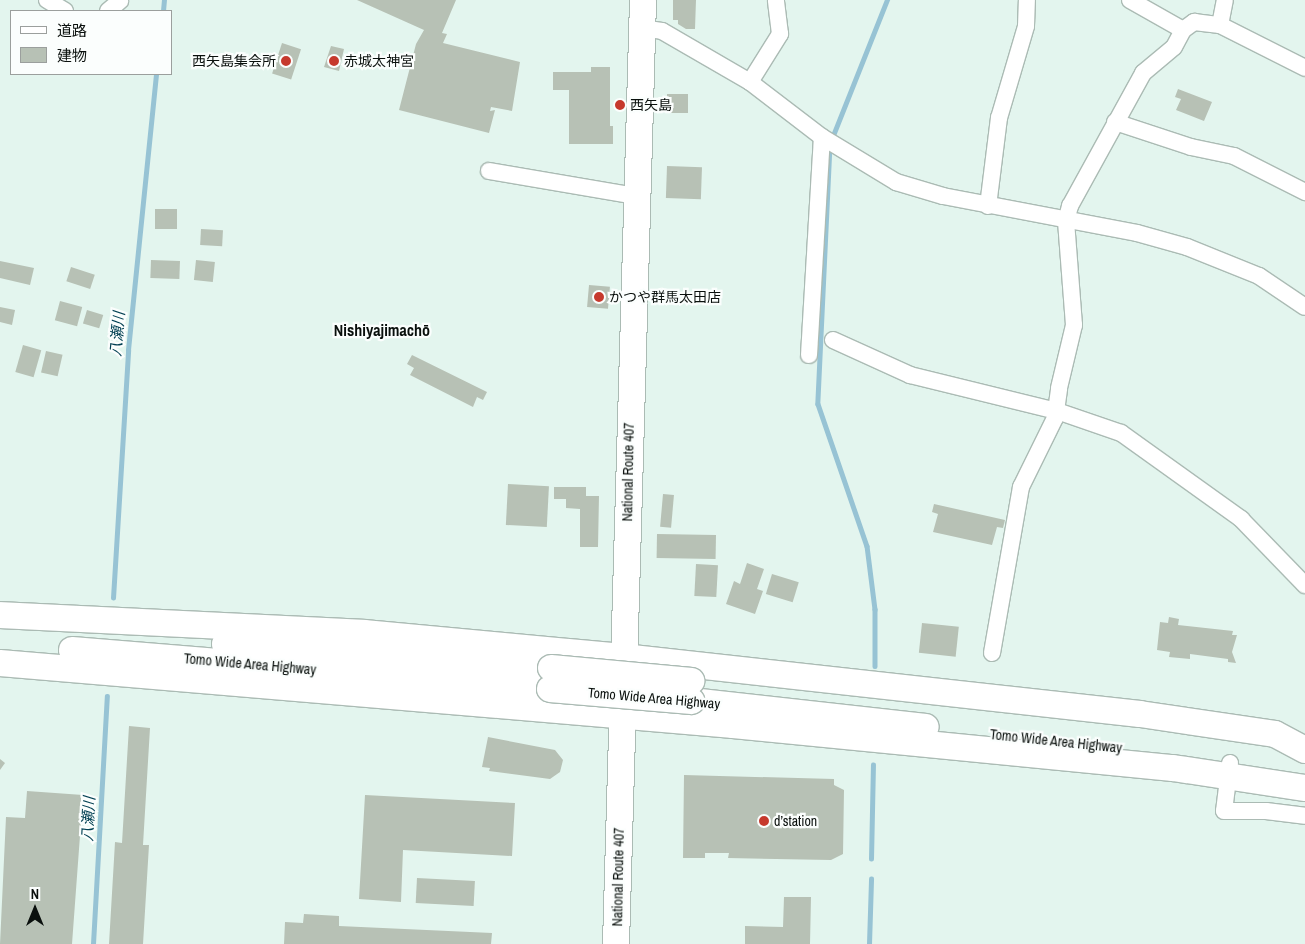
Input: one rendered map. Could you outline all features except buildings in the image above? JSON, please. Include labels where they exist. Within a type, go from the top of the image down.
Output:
[{"type":"highway","name":"National Route 407","points":[[616,944],[643,0]]},
{"type":"highway","points":[[0,614],[364,633],[623,656],[1140,714],[1275,734],[1305,751]]},
{"type":"highway","name":"Tomo Wide Area Highway","points":[[0,628],[1176,734],[1305,751]]},
{"type":"highway","name":"Tomo Wide Area Highway","points":[[0,646],[551,679]]},
{"type":"highway","points":[[0,662],[1229,769],[1305,788]]},
{"type":"highway","name":"Tomo Wide Area Highway","points":[[691,691],[1229,769],[1305,774]]},
{"type":"street","points":[[47,0],[63,10]]},
{"type":"street","points":[[750,82],[780,34],[776,0]]},
{"type":"street","points":[[988,206],[999,118],[1026,26],[1026,0]]},
{"type":"street","points":[[1130,0],[1183,30]]},
{"type":"street","points":[[1220,25],[1225,0]]},
{"type":"street","points":[[992,652],[1021,487],[1057,411],[1059,388],[1074,325],[1066,221],[1070,206],[1115,122],[1143,73],[1174,46],[1183,30],[1199,21],[1220,25],[1305,68]]},
{"type":"street","points":[[641,28],[662,31],[750,82],[822,137],[896,182],[988,206],[1137,233],[1187,247],[1259,276],[1305,307]]},
{"type":"street","points":[[1115,122],[1190,147],[1234,156],[1305,192]]},
{"type":"street","points":[[809,355],[822,137]]},
{"type":"street","points":[[489,171],[636,196]]},
{"type":"street","points":[[832,340],[910,374],[1057,411],[1122,433],[1206,491],[1241,519],[1305,585]]},
{"type":"street","points":[[1229,769],[1224,811],[1266,811],[1305,816]]},
{"type":"waterway","name":"八瀬川","points":[[163,10],[164,0]]},
{"type":"waterway","points":[[832,138],[887,0]]},
{"type":"waterway","name":"八瀬川","points":[[113,598],[128,350],[156,75]]},
{"type":"waterway","points":[[830,145],[818,404],[867,546],[875,609],[875,666]]},
{"type":"waterway","name":"八瀬川","points":[[93,944],[107,696]]},
{"type":"waterway","points":[[871,859],[873,765]]},
{"type":"waterway","points":[[869,944],[871,879]]},
{"type":"place","name":"西矢島集会所","points":[[286,61]]},
{"type":"place","name":"赤城太神宮","points":[[334,61]]},
{"type":"place","name":"西矢島","points":[[620,105]]},
{"type":"place","name":"かつや群馬太田店","points":[[599,297]]},
{"type":"place","name":"d’station","points":[[764,821]]},
{"type":"district","name":"Nishiyajimachō","points":[[382,330]]}]
